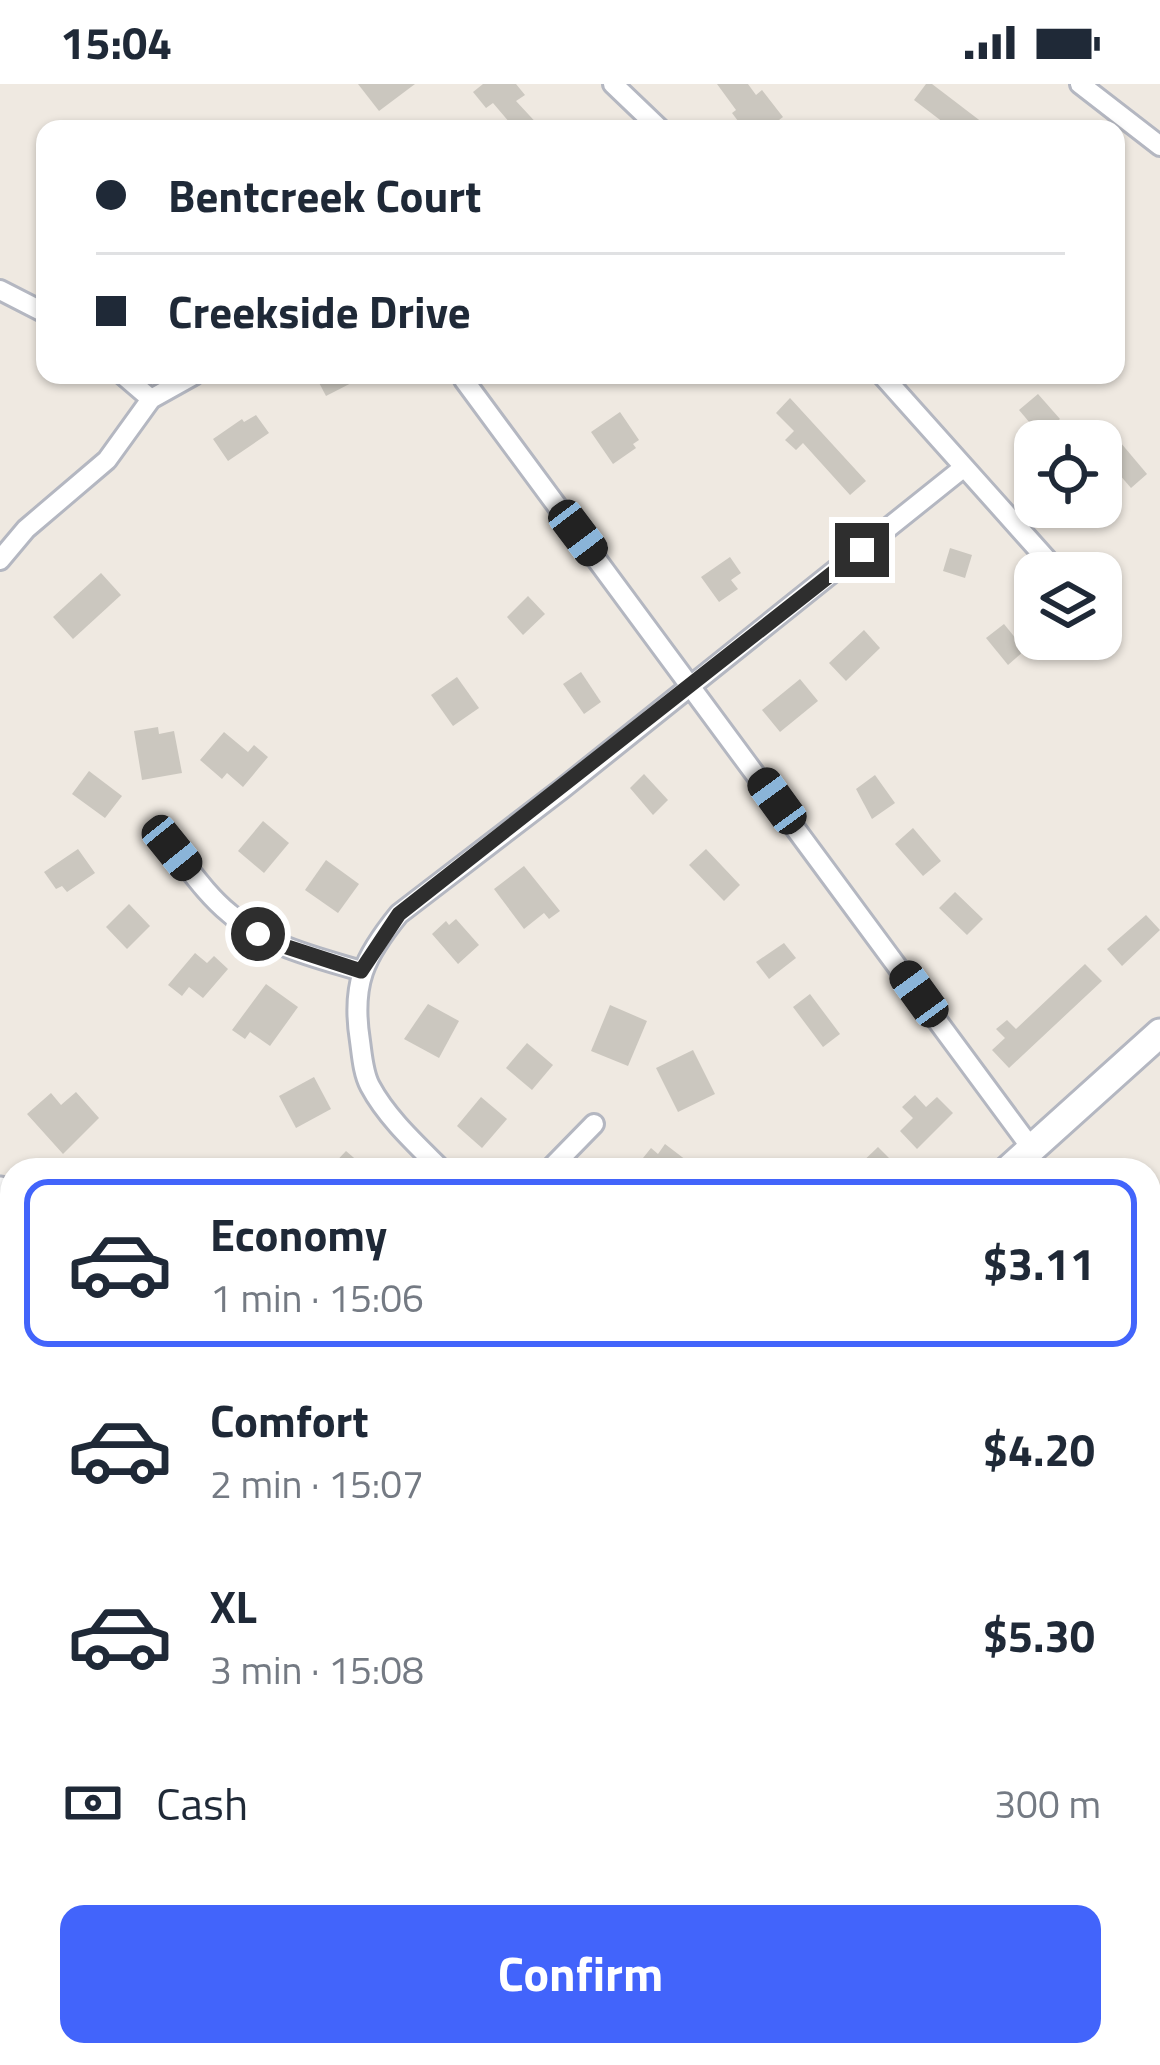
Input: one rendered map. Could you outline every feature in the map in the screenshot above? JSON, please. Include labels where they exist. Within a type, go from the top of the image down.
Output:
[{"type":"street","points":[[614,84],[651,120]]},
{"type":"street","points":[[1080,84],[1160,146]]},
{"type":"street","points":[[0,290],[36,308]]},
{"type":"street","points":[[133,384],[151,400]]},
{"type":"street","points":[[0,560],[26,529],[107,460],[151,400],[179,384]]},
{"type":"street","points":[[467,384],[1032,1149]]},
{"type":"street","points":[[890,384],[1040,552]]},
{"type":"street","points":[[431,1158],[387,1111],[368,1082],[356,1011],[361,971],[399,914],[963,469]]},
{"type":"street","points":[[172,848],[229,914],[258,934],[361,971]]},
{"type":"street","points":[[1022,1158],[1160,1034]]},
{"type":"street","points":[[561,1158],[595,1124]]},
{"type":"building","points":[[358,84],[415,84],[379,111]]},
{"type":"building","points":[[483,84],[516,84],[525,95],[516,101],[534,120],[507,120],[493,103],[486,108],[473,92]]},
{"type":"building","points":[[717,84],[748,84],[756,95],[762,90],[783,117],[737,120],[732,113],[736,110]]},
{"type":"building","points":[[926,84],[932,84],[979,120],[940,120],[914,100]]},
{"type":"building","points":[[320,384],[349,384],[326,396]]},
{"type":"building","points":[[1038,394],[1060,419],[1027,420],[1019,410]]},
{"type":"building","points":[[790,398],[866,481],[850,495],[803,443],[796,450],[785,440],[794,431],[776,413]]},
{"type":"building","points":[[620,412],[639,440],[633,444],[636,448],[613,464],[591,432]]},
{"type":"building","points":[[256,415],[269,433],[228,461],[213,439]]},
{"type":"building","points":[[1122,444],[1147,474],[1131,488],[1122,478]]},
{"type":"building","points":[[950,548],[972,555],[965,578],[943,571]]},
{"type":"building","points":[[730,557],[741,573],[731,580],[738,589],[719,602],[701,577]]},
{"type":"building","points":[[101,573],[121,595],[73,639],[53,617]]},
{"type":"building","points":[[528,596],[545,614],[523,635],[507,617]]},
{"type":"building","points":[[1004,624],[1014,636],[1014,660],[1008,665],[986,638]]},
{"type":"building","points":[[864,630],[880,648],[846,681],[829,663]]},
{"type":"building","points":[[581,672],[601,702],[584,714],[563,684]]},
{"type":"building","points":[[457,677],[479,708],[453,726],[431,695]]},
{"type":"building","points":[[800,679],[818,701],[780,732],[762,710]]},
{"type":"building","points":[[158,727],[159,734],[174,731],[182,773],[142,780],[134,731]]},
{"type":"building","points":[[224,732],[248,752],[254,745],[268,757],[243,787],[227,773],[222,779],[200,760]]},
{"type":"building","points":[[89,771],[122,796],[105,818],[72,794]]},
{"type":"building","points":[[644,774],[668,800],[653,815],[630,788]]},
{"type":"building","points":[[875,775],[895,803],[872,819],[856,789]]},
{"type":"building","points":[[263,821],[289,843],[264,873],[238,851]]},
{"type":"building","points":[[913,828],[941,861],[923,876],[895,844]]},
{"type":"building","points":[[78,849],[95,873],[67,892],[62,886],[56,889],[44,872]]},
{"type":"building","points":[[706,849],[740,885],[724,901],[689,865]]},
{"type":"building","points":[[326,860],[359,884],[338,913],[305,890]]},
{"type":"building","points":[[524,866],[560,911],[549,919],[544,913],[524,929],[494,889]]},
{"type":"building","points":[[955,892],[983,919],[967,935],[939,908]]},
{"type":"building","points":[[129,904],[150,926],[127,949],[106,927]]},
{"type":"building","points":[[1146,915],[1160,930],[1122,966],[1107,949]]},
{"type":"building","points":[[456,919],[479,945],[458,964],[432,934],[446,921],[449,925]]},
{"type":"building","points":[[784,943],[796,958],[769,979],[756,962]]},
{"type":"building","points":[[195,953],[207,963],[214,956],[228,969],[203,998],[189,987],[182,996],[168,985]]},
{"type":"building","points":[[1085,964],[1102,981],[1009,1068],[992,1050],[1005,1038],[996,1029],[1007,1020],[1016,1029]]},
{"type":"building","points":[[266,984],[298,1007],[270,1046],[250,1032],[245,1039],[232,1030]]},
{"type":"building","points":[[810,994],[840,1034],[823,1047],[793,1007]]},
{"type":"building","points":[[428,1004],[459,1021],[439,1058],[404,1039]]},
{"type":"building","points":[[610,1005],[647,1021],[628,1066],[591,1051]]},
{"type":"building","points":[[527,1043],[553,1065],[532,1090],[506,1068]]},
{"type":"building","points":[[693,1050],[715,1094],[678,1112],[656,1068]]},
{"type":"building","points":[[314,1077],[331,1109],[296,1128],[279,1096]]},
{"type":"building","points":[[76,1092],[99,1118],[63,1154],[27,1114],[51,1093],[61,1105]]},
{"type":"building","points":[[915,1095],[926,1107],[937,1097],[953,1113],[917,1149],[900,1131],[913,1118],[902,1107]]},
{"type":"building","points":[[481,1097],[507,1119],[482,1148],[457,1126]]},
{"type":"building","points":[[665,1144],[683,1158],[643,1158],[651,1148],[658,1154]]},
{"type":"building","points":[[878,1147],[889,1158],[867,1158]]},
{"type":"route","points":[[258,934],[361,971],[399,914],[862,550]]}]
